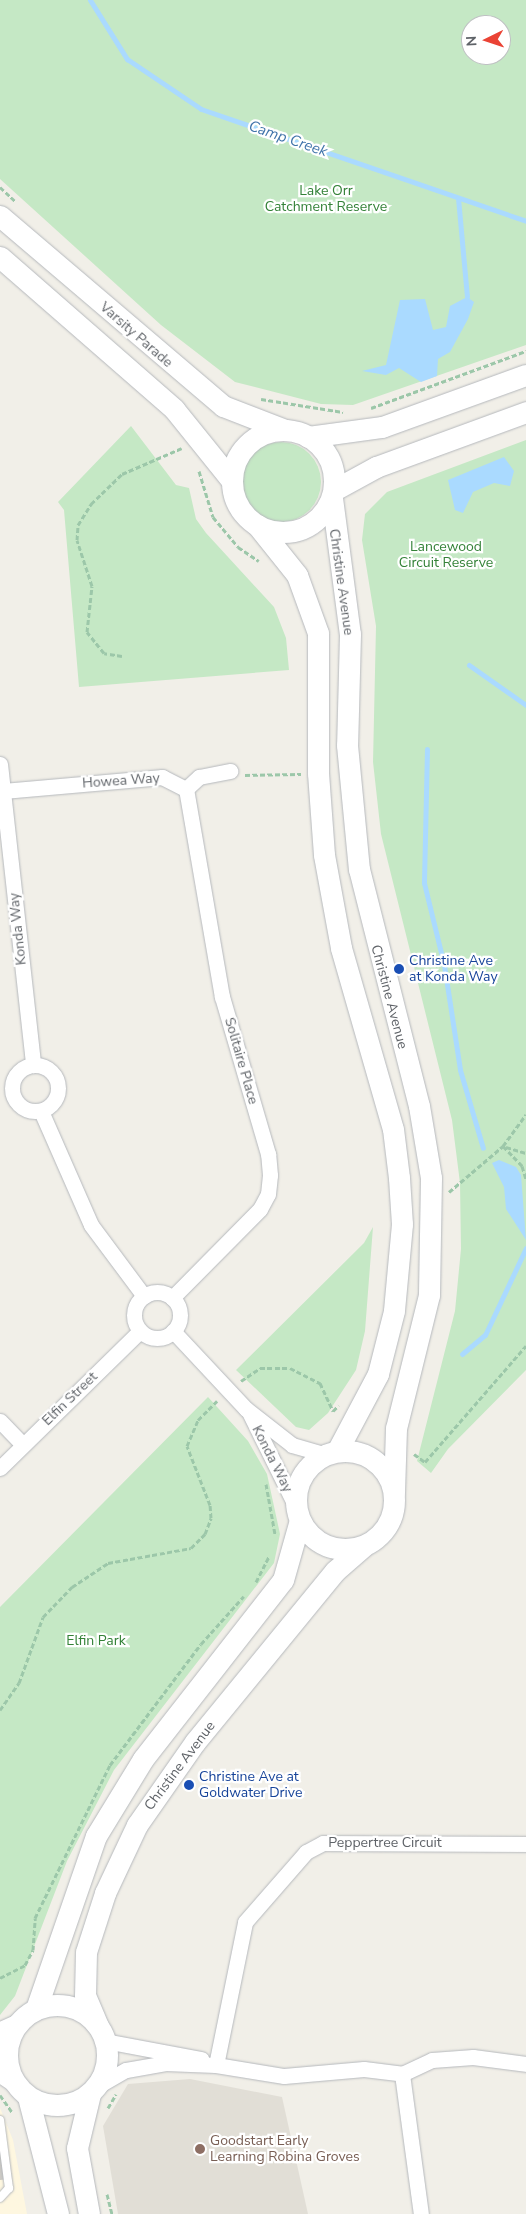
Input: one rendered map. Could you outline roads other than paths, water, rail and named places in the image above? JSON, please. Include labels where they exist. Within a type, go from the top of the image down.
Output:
[{"type":"main road","name":"Varsity Parade","points":[[0,216],[222,406],[285,430]]},
{"type":"main road","points":[[0,257],[174,409],[232,480],[244,513],[257,525],[297,575],[314,618],[319,650],[318,773],[324,855],[341,948],[393,1129],[402,1224],[394,1310],[378,1374],[331,1453],[302,1477],[298,1514],[283,1580],[143,1759],[96,1836],[29,2014],[8,2045],[10,2074],[23,2092],[58,2214]]},
{"type":"main road","points":[[232,480],[243,450],[269,432],[285,430],[308,436],[382,427],[526,375]]},
{"type":"main road","points":[[257,525],[286,532],[301,530],[314,522],[333,494],[376,467],[526,412]]},
{"type":"main road","points":[[308,436],[329,459],[333,494]]},
{"type":"main road","name":"Christine Avenue","points":[[333,494],[350,634],[347,745],[359,869],[423,1122],[433,1209],[429,1295],[396,1428],[394,1493]]},
{"type":"main road","points":[[298,1514],[308,1533],[334,1548],[364,1546],[382,1533],[391,1519],[394,1493],[389,1478],[374,1460],[352,1451],[331,1453]]},
{"type":"main road","name":"Christine Avenue","points":[[102,2034],[86,1996],[86,1952],[105,1893],[137,1825],[214,1719],[335,1571],[364,1546]]},
{"type":"main road","points":[[29,2014],[70,2006],[102,2034],[104,2073],[93,2090],[77,2148],[89,2214]]},
{"type":"main road","points":[[23,2092],[60,2106],[93,2090]]},
{"type":"street","name":"Konda Way","points":[[0,764],[33,1065]]},
{"type":"street","points":[[186,789],[198,777],[230,771]]},
{"type":"street","name":"Howea Way","points":[[3,791],[162,777],[186,789]]},
{"type":"street","name":"Solitaire Place","points":[[172,1298],[260,1209],[268,1194],[270,1175],[268,1154],[222,998],[186,789]]},
{"type":"street","points":[[33,1065],[48,1068],[58,1088],[54,1103],[41,1111],[27,1110],[6,1097],[16,1075],[33,1065]]},
{"type":"street","points":[[41,1111],[91,1225],[144,1296]]},
{"type":"street","points":[[158,1292],[172,1298],[180,1318],[173,1331],[153,1337],[140,1331],[134,1312],[144,1296],[158,1292]]},
{"type":"street","name":"Elfin Street","points":[[0,1468],[140,1331]]},
{"type":"street","name":"Konda Way","points":[[173,1331],[223,1395],[246,1409],[292,1445],[331,1453]]},
{"type":"street","name":"Konda Way","points":[[246,1409],[298,1514]]},
{"type":"street","points":[[0,1421],[23,1445]]},
{"type":"street","name":"Peppertree Circuit","points":[[216,2065],[245,1922],[306,1852],[323,1843],[526,1844]]},
{"type":"street","points":[[0,2029],[29,2014]]},
{"type":"street","points":[[102,2034],[190,2054],[216,2065]]},
{"type":"street","points":[[93,2090],[144,2065],[216,2065],[284,2076],[364,2069],[402,2074],[432,2060],[473,2057],[526,2064]]},
{"type":"street","points":[[402,2074],[422,2214]]},
{"type":"street","points":[[0,2075],[23,2092]]},
{"type":"lane","points":[[0,2120],[10,2188],[0,2198]]},
{"type":"water","points":[[467,297],[474,302],[468,319],[450,352],[438,359],[437,376],[421,382],[399,368],[386,375],[362,371],[386,365],[400,300],[425,299],[433,330],[446,327],[450,306]]},
{"type":"water","points":[[504,457],[514,471],[510,486],[494,483],[473,492],[463,513],[455,510],[448,480]]},
{"type":"water","points":[[499,1160],[516,1167],[521,1175],[526,1240],[506,1209],[504,1187],[492,1163]]},
{"type":"waterway","name":"Camp Creek","points":[[90,0],[127,59],[201,109],[526,221]]},
{"type":"waterway","points":[[458,198],[467,297]]},
{"type":"waterway","points":[[469,665],[526,705]]},
{"type":"waterway","points":[[427,749],[424,883],[444,965],[460,1070],[483,1148]]},
{"type":"waterway","points":[[462,1354],[485,1335],[526,1248]]},
{"type":"place","name":"Christine Ave at Konda Way","points":[[399,969]]},
{"type":"place","name":"Christine Ave at Goldwater Drive","points":[[189,1785]]},
{"type":"place","name":"Goodstart Early Learning Robina Groves","points":[[200,2149]]},
{"type":"park label","name":"Lake Orr Catchment Reserve","points":[[326,200]]},
{"type":"park label","name":"Lancewood Circuit Reserve","points":[[446,556]]},
{"type":"park label","name":"Elfin Park","points":[[96,1641]]}]
